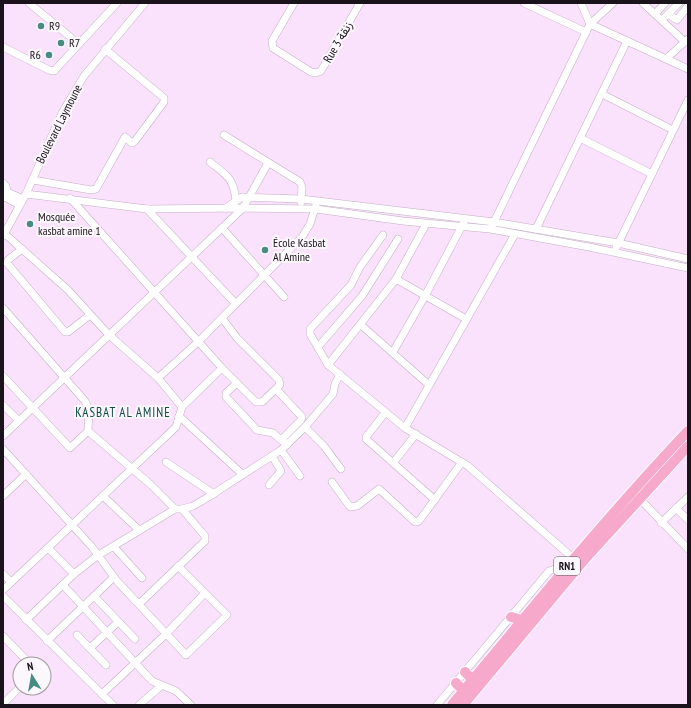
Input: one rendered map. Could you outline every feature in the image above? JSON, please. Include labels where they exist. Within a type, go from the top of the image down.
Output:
[{"type":"highway","name":"RN1","points":[[452,705],[573,558],[631,491],[688,432]]},
{"type":"highway","name":"RN1","points":[[463,705],[584,560],[688,446]]},
{"type":"highway","points":[[511,617],[522,620]]},
{"type":"highway","points":[[465,672],[473,680]]},
{"type":"highway","points":[[456,683],[464,691]]},
{"type":"street","points":[[30,3],[79,44]]},
{"type":"street","points":[[3,46],[49,70],[54,71],[116,3]]},
{"type":"street","name":"Boulevard Laymoune","points":[[4,235],[23,199],[47,143],[62,113],[84,76],[145,3]]},
{"type":"street","name":"Rue 3 زنقة","points":[[294,3],[271,44],[273,48],[311,72],[316,73],[321,71],[360,3]]},
{"type":"street","points":[[524,3],[586,32]]},
{"type":"street","points":[[581,3],[590,24],[688,69]]},
{"type":"street","points":[[490,230],[590,24],[613,3]]},
{"type":"street","points":[[655,14],[665,3]]},
{"type":"street","points":[[662,21],[668,14],[679,3],[687,7],[677,20],[668,14]]},
{"type":"street","points":[[647,4],[662,21],[686,41],[666,59]]},
{"type":"street","points":[[536,229],[602,94],[626,41]]},
{"type":"street","points":[[32,180],[91,190],[96,188],[125,137],[132,142],[136,141],[164,102],[164,98],[106,49]]},
{"type":"street","points":[[602,94],[674,130]]},
{"type":"street","points":[[615,252],[688,100]]},
{"type":"street","points":[[224,135],[300,182],[302,187],[300,209]]},
{"type":"street","points":[[580,138],[652,174]]},
{"type":"street","points":[[210,162],[231,180],[234,186],[236,200]]},
{"type":"street","points":[[3,436],[243,208],[268,163]]},
{"type":"street","points":[[3,183],[6,186],[5,196],[23,199],[70,198],[147,209],[316,209],[426,224],[462,226],[615,252],[688,268]]},
{"type":"street","points":[[226,208],[236,200],[249,197],[301,199],[494,222],[618,243],[688,259]]},
{"type":"street","points":[[70,198],[222,368],[256,402],[262,402],[280,385],[279,380],[237,338],[222,318]]},
{"type":"street","points":[[158,378],[199,341],[302,237],[310,224],[316,209],[317,201]]},
{"type":"street","points":[[147,209],[236,304]]},
{"type":"street","points":[[392,352],[425,296],[465,219]]},
{"type":"street","points":[[328,364],[396,280],[426,224]]},
{"type":"street","points":[[222,228],[284,297]]},
{"type":"street","points":[[405,428],[515,234]]},
{"type":"street","points":[[4,235],[68,290],[109,335],[158,378],[182,407]]},
{"type":"street","points":[[383,235],[360,267],[351,285],[312,326],[310,334],[328,364],[385,413],[405,428],[462,462],[485,479],[573,558]]},
{"type":"street","points":[[318,347],[362,296],[398,239]]},
{"type":"street","points":[[22,249],[8,260],[7,263],[65,332],[68,332],[90,315]]},
{"type":"street","points":[[396,280],[466,319]]},
{"type":"street","points":[[3,376],[70,448],[88,431],[88,406],[65,377],[4,310]]},
{"type":"street","points":[[361,325],[429,385]]},
{"type":"street","points":[[3,590],[176,427],[182,407],[222,368]]},
{"type":"street","points":[[284,442],[306,427],[333,394],[336,381],[340,374]]},
{"type":"street","points":[[237,383],[226,393],[226,398],[257,430],[273,433],[284,442]]},
{"type":"street","points":[[26,620],[74,574],[97,556],[114,547],[139,530],[178,509],[193,506],[214,494],[242,474],[281,450],[284,442],[302,417],[276,389]]},
{"type":"street","points":[[3,405],[19,421]]},
{"type":"street","points":[[385,413],[366,438],[435,500]]},
{"type":"street","points":[[179,416],[242,474]]},
{"type":"street","points":[[306,427],[324,446],[341,469]]},
{"type":"street","points":[[88,431],[178,509],[206,538],[205,541],[139,604]]},
{"type":"street","points":[[393,463],[416,434]]},
{"type":"street","points":[[3,449],[72,525],[114,577],[186,655],[227,615],[204,594],[178,566]]},
{"type":"street","points":[[281,450],[300,476]]},
{"type":"street","points":[[269,485],[281,471],[272,456]]},
{"type":"street","points":[[166,462],[214,494]]},
{"type":"street","points":[[332,482],[350,507],[357,506],[379,489],[415,522],[419,521],[462,462]]},
{"type":"street","points":[[3,496],[26,474]]},
{"type":"street","points":[[103,496],[139,530]]},
{"type":"street","points":[[639,498],[661,523],[688,549]]},
{"type":"street","points":[[661,523],[688,498]]},
{"type":"street","points":[[676,508],[688,520]]},
{"type":"street","points":[[114,547],[142,578]]},
{"type":"street","points":[[48,548],[74,574]]},
{"type":"street","points":[[437,705],[550,571],[555,569],[564,570]]},
{"type":"street","points":[[3,574],[11,582]]},
{"type":"street","points":[[47,641],[114,577]]},
{"type":"street","points":[[63,586],[106,634],[152,681],[176,691],[191,705]]},
{"type":"street","points":[[102,694],[134,662],[166,634],[204,594]]},
{"type":"street","points":[[3,596],[113,705]]},
{"type":"street","points":[[94,596],[135,639]]},
{"type":"street","points":[[90,648],[118,622]]},
{"type":"street","points":[[77,635],[106,665]]},
{"type":"street","points":[[5,641],[21,656]]},
{"type":"street","points":[[139,705],[161,686]]},
{"type":"street","points":[[3,704],[12,695]]},
{"type":"place","name":"R9","points":[[41,26]]},
{"type":"place","name":"R7","points":[[61,43]]},
{"type":"place","name":"R6","points":[[49,55]]},
{"type":"place","name":"Mosquée kasbat amine 1","points":[[30,224]]},
{"type":"place","name":"École Kasbat Al Amine","points":[[265,250]]},
{"type":"district","name":"KASBAT AL AMINE","points":[[123,412]]}]
